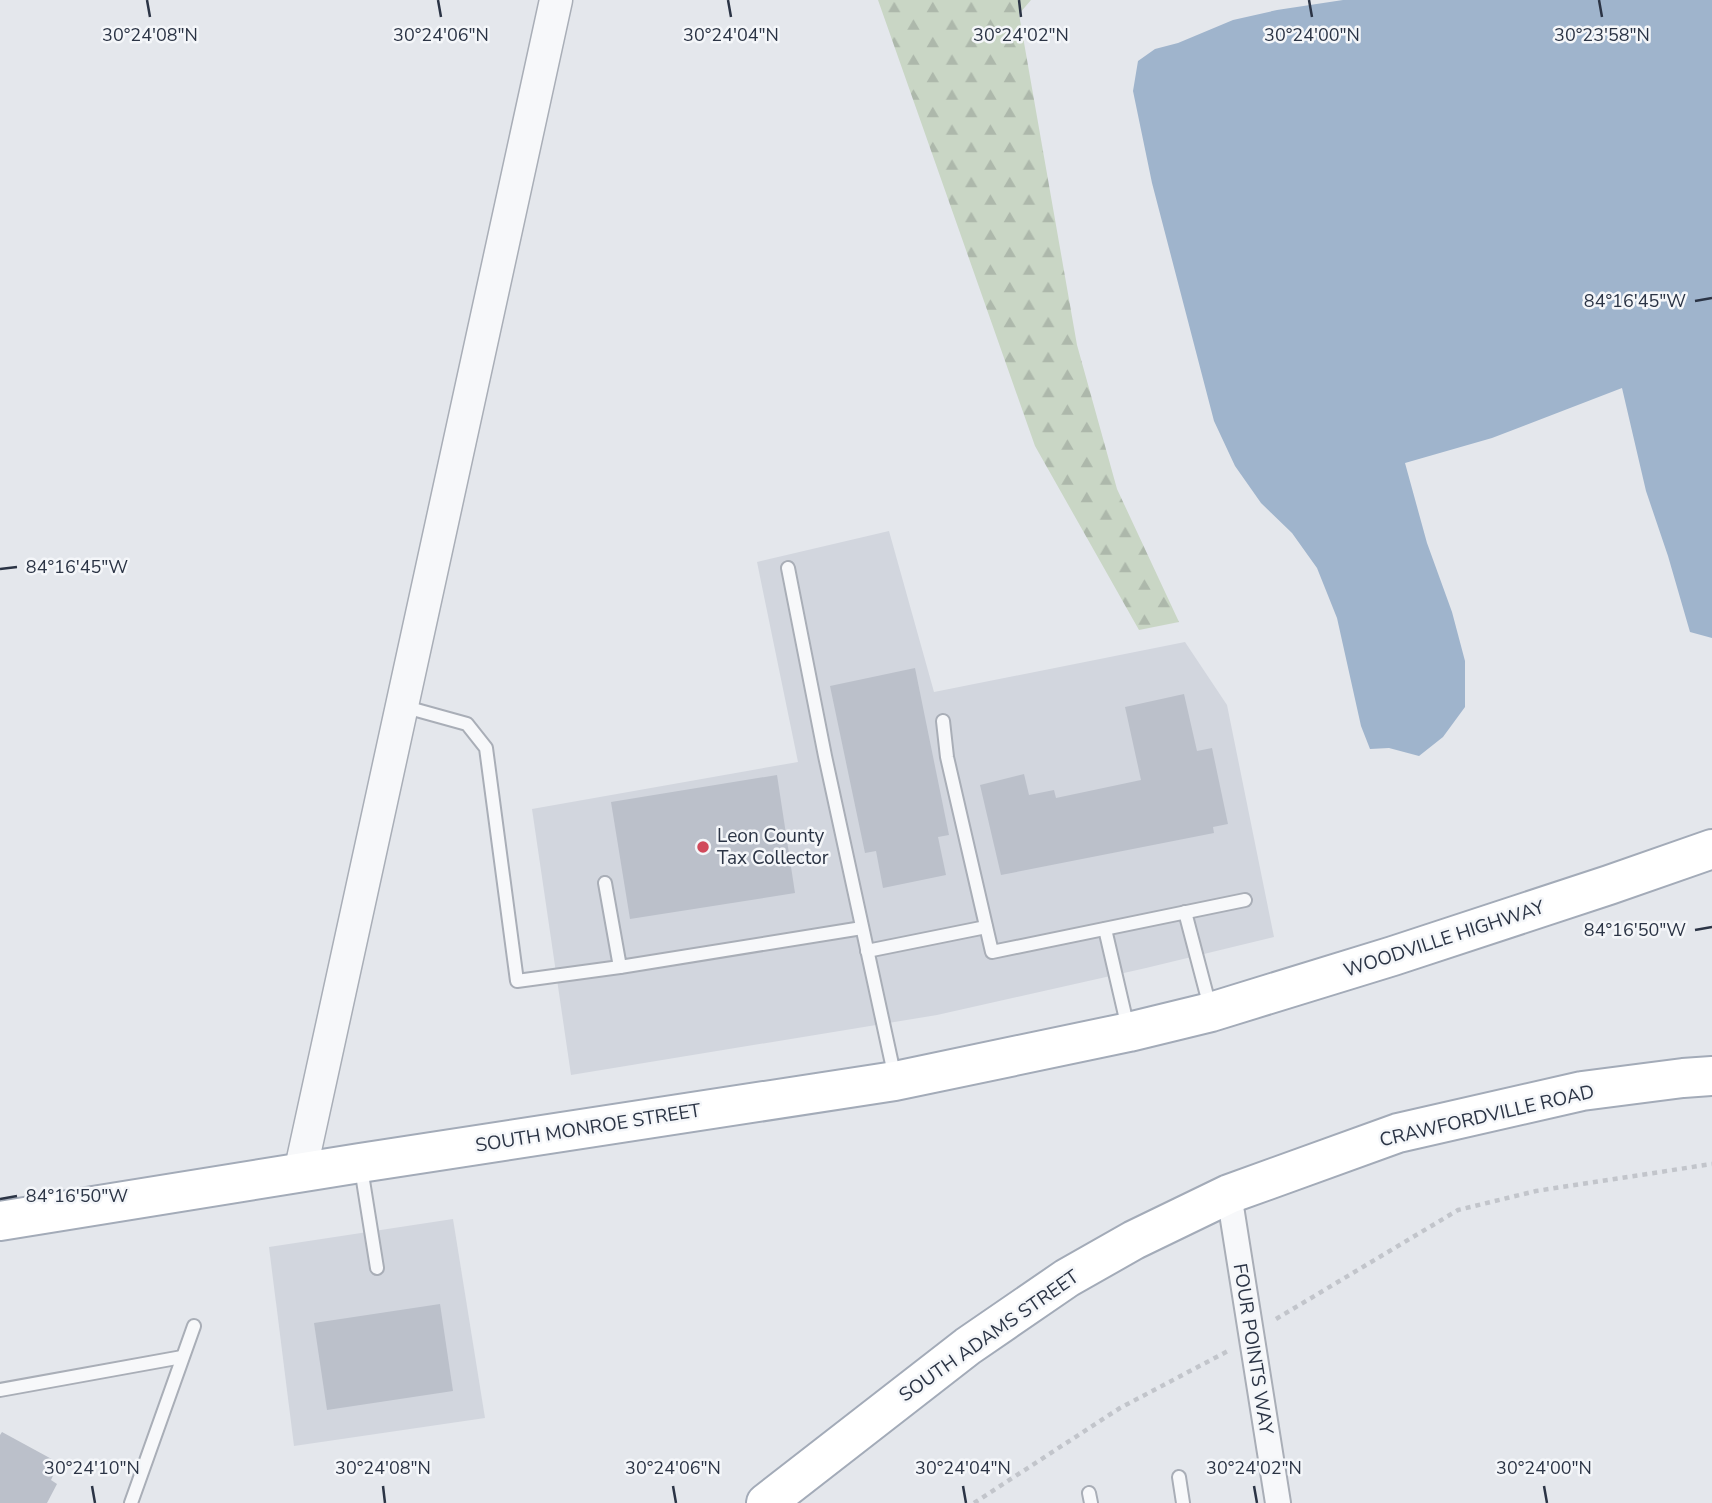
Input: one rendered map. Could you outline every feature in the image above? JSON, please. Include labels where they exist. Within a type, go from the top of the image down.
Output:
[{"type":"main road","name":"WOODVILLE HIGHWAY","points":[[1174,1021],[1211,1012],[1444,939],[1712,849]]},
{"type":"main road","name":"SOUTH MONROE STREET","points":[[0,1221],[895,1081],[1174,1021]]},
{"type":"main road","name":"CRAWFORDVILLE ROAD","points":[[1229,1195],[1398,1133],[1581,1091],[1712,1076]]},
{"type":"main road","name":"SOUTH ADAMS STREET","points":[[766,1503],[968,1346],[1067,1278],[1134,1240],[1229,1195]]},
{"type":"street","points":[[300,1173],[556,0]]},
{"type":"street","name":"FOUR POINTS WAY","points":[[1229,1195],[1278,1503]]},
{"type":"lane","points":[[788,568],[895,1081]]},
{"type":"lane","points":[[401,706],[467,724],[486,748],[517,981],[862,928]]},
{"type":"lane","points":[[943,721],[947,757],[992,952],[1245,900]]},
{"type":"lane","points":[[605,883],[620,967]]},
{"type":"lane","points":[[1185,912],[1211,1012]]},
{"type":"lane","points":[[867,951],[986,927]]},
{"type":"lane","points":[[1105,929],[1129,1032]]},
{"type":"lane","points":[[360,1163],[377,1268]]},
{"type":"lane","points":[[131,1503],[194,1326]]},
{"type":"lane","points":[[0,1390],[182,1357]]},
{"type":"lane","points":[[1179,1477],[1183,1503]]},
{"type":"path","points":[[974,1503],[1119,1408],[1231,1349],[1250,1334],[1458,1210],[1536,1191],[1712,1164]]},
{"type":"shaded area","points":[[889,531],[934,692],[1185,642],[1227,705],[1274,937],[937,1015],[571,1075],[532,809],[798,762],[757,562]]},
{"type":"shaded area","points":[[453,1219],[485,1418],[294,1446],[269,1247]]},
{"type":"green space","points":[[878,0],[1031,0],[1019,14],[1077,345],[1117,489],[1179,622],[1139,630],[1035,446]]},
{"type":"water","points":[[1343,0],[1712,0],[1712,638],[1690,632],[1646,491],[1622,388],[1492,438],[1405,463],[1427,543],[1452,612],[1465,661],[1465,707],[1443,737],[1419,756],[1389,748],[1370,749],[1361,726],[1337,618],[1317,568],[1292,533],[1261,503],[1235,466],[1214,421],[1152,183],[1133,91],[1138,61],[1155,49],[1178,43],[1233,20]]},
{"type":"building","points":[[915,668],[949,835],[938,837],[946,875],[883,888],[876,851],[865,853],[830,686]]},
{"type":"building","points":[[1184,694],[1197,751],[1212,748],[1228,824],[1213,827],[1214,833],[1001,875],[980,785],[1024,774],[1029,795],[1054,790],[1056,798],[1141,780],[1125,707]]},
{"type":"building","name":"Leon County Tax Collector","points":[[777,775],[795,893],[630,919],[611,802]]},
{"type":"building","points":[[440,1304],[453,1391],[327,1410],[314,1323]]},
{"type":"building","points":[[2,1432],[59,1463],[51,1480],[57,1484],[47,1503],[0,1503]]},
{"type":"place","name":"Leon County Tax Collector","points":[[703,847]]}]
